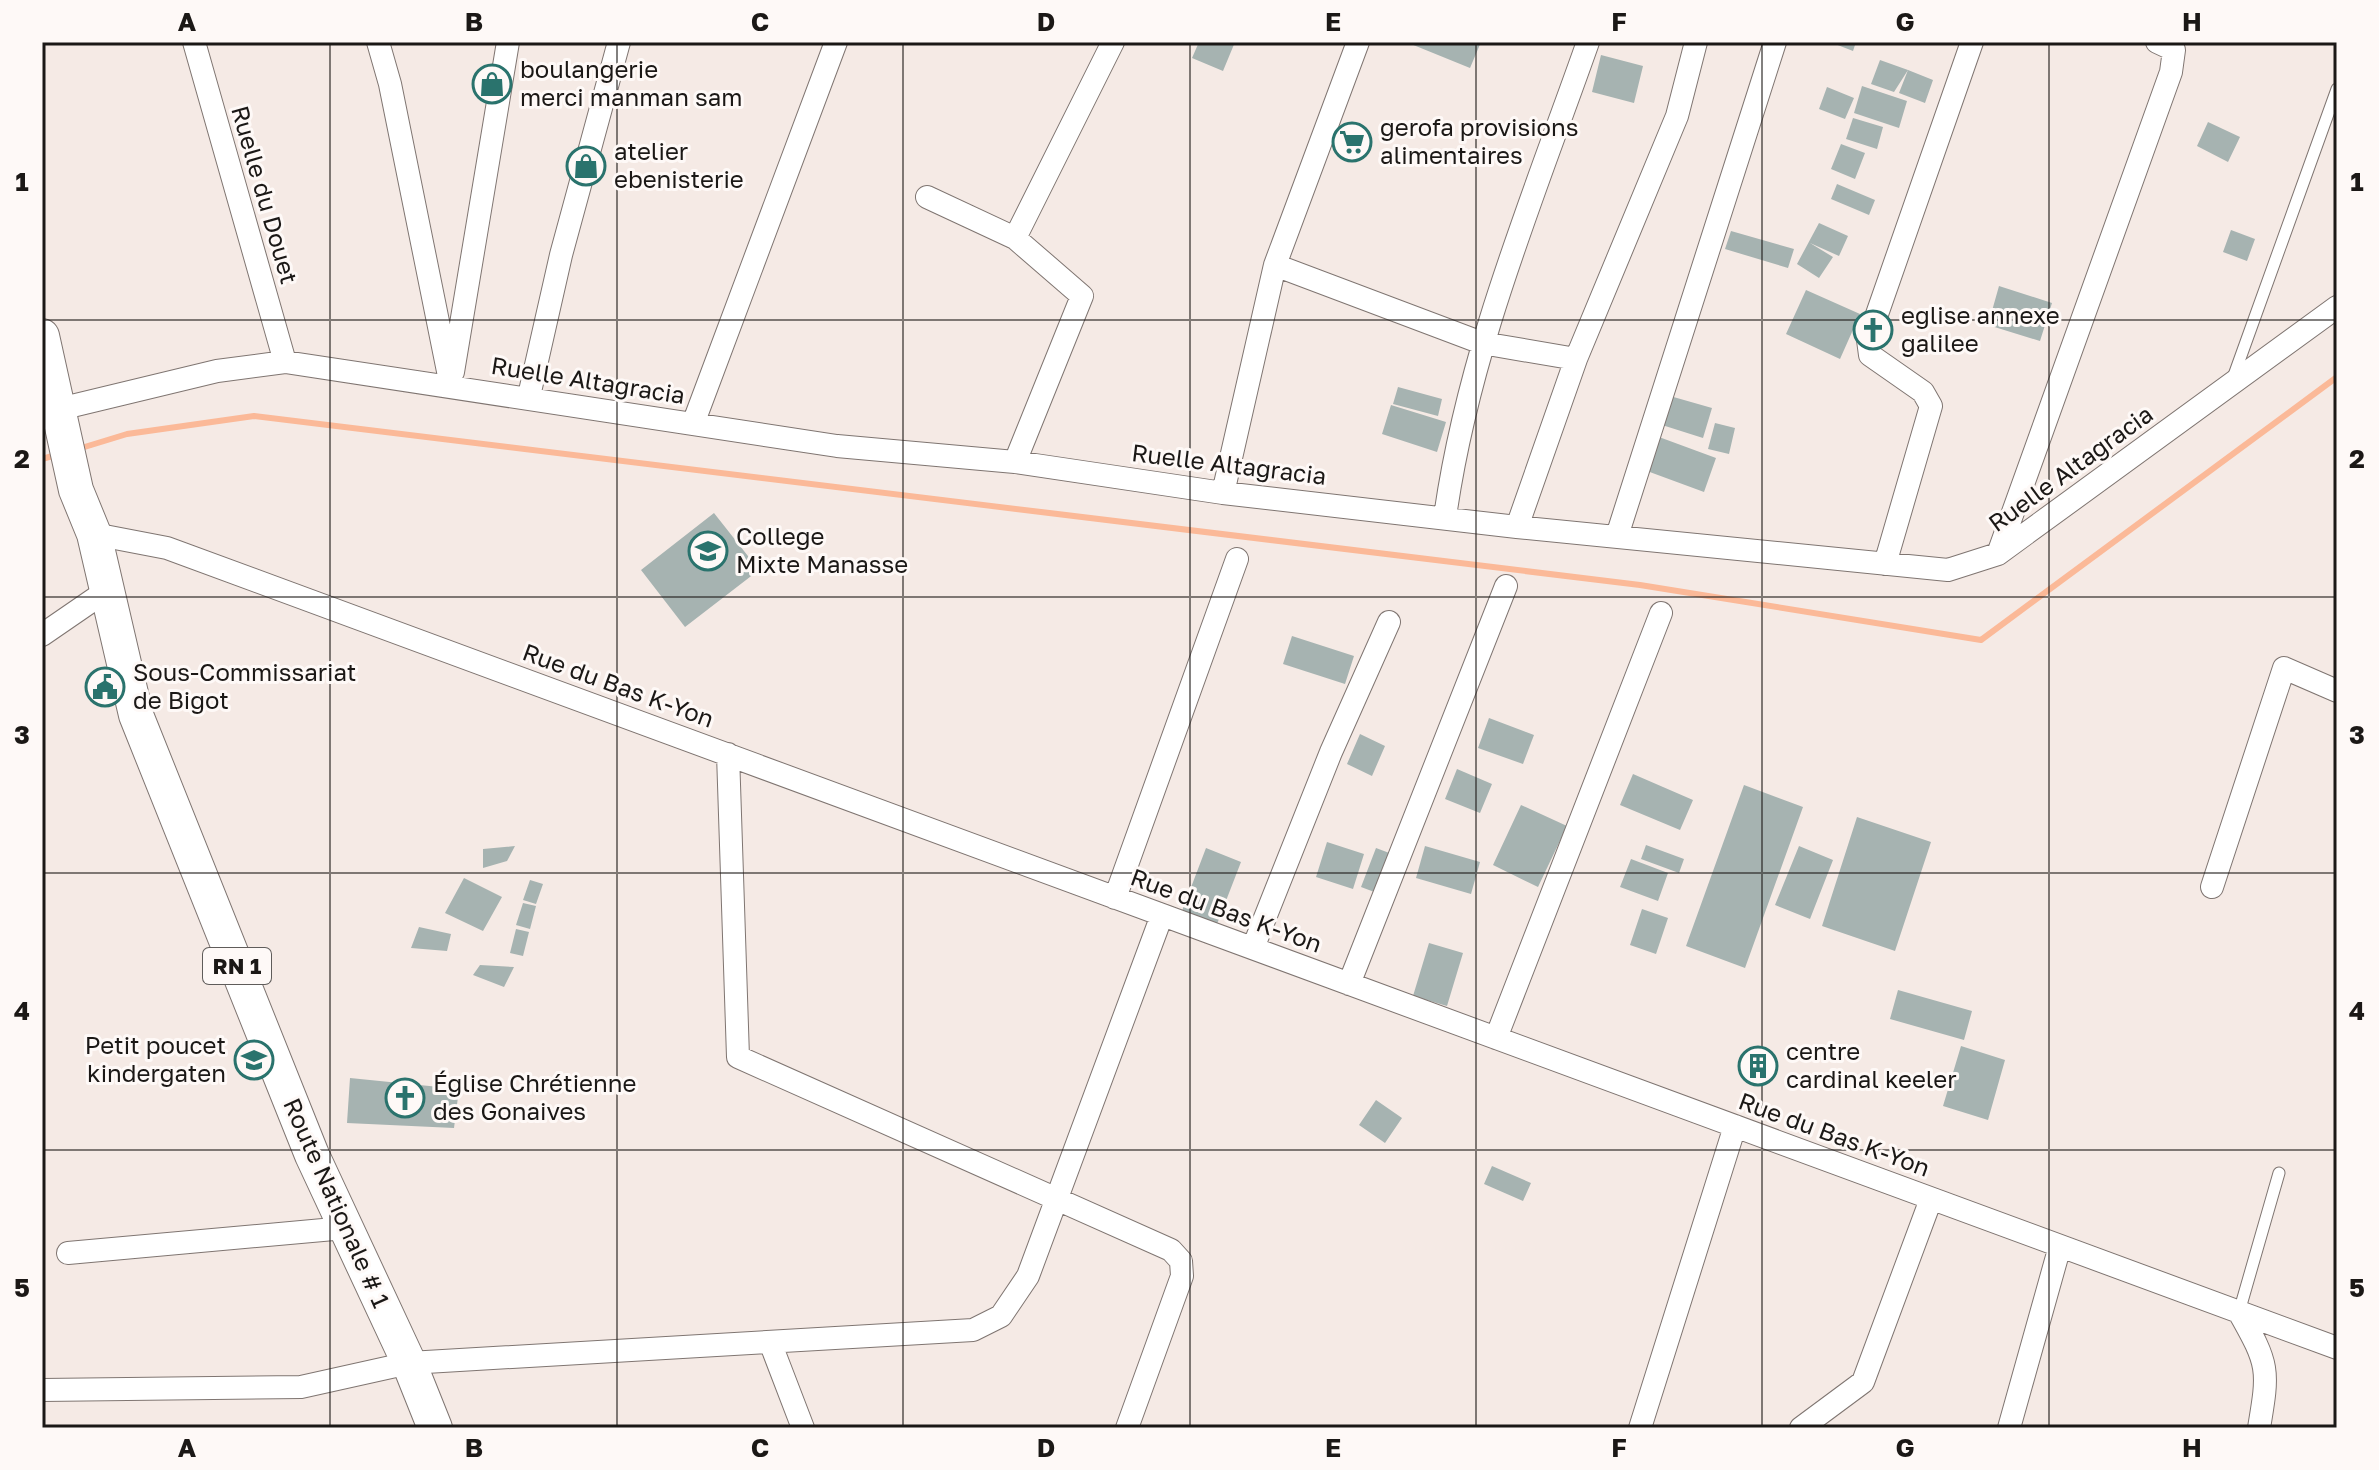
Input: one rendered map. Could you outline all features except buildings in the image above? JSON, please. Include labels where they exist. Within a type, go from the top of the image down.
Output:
[{"type":"main road","name":"Route Nationale # 1","points":[[42,336],[56,420],[76,490],[94,534],[136,715],[312,1155],[409,1363],[435,1428]]},
{"type":"street","name":"Ruelle du Douet","points":[[194,42],[285,362]]},
{"type":"street","points":[[378,42],[390,84],[451,386]]},
{"type":"street","points":[[451,386],[508,42]]},
{"type":"street","points":[[529,396],[561,255],[619,42]]},
{"type":"street","points":[[693,424],[836,42]]},
{"type":"street","points":[[1015,238],[1113,42]]},
{"type":"street","points":[[1223,493],[1275,265],[1358,42]]},
{"type":"street","points":[[1445,517],[1451,476],[1482,343],[1588,42]]},
{"type":"street","points":[[1517,527],[1576,359],[1677,116],[1696,42]]},
{"type":"street","points":[[1617,536],[1775,42]]},
{"type":"street","points":[[1885,564],[1931,406],[1923,392],[1870,355],[1868,340],[1972,42]]},
{"type":"street","points":[[1998,554],[2166,87],[2170,45]]},
{"type":"street","points":[[927,197],[1015,238],[1082,296],[1015,462]]},
{"type":"street","points":[[1275,265],[1482,343],[1576,359]]},
{"type":"street","name":"Ruelle Altagracia","points":[[56,420],[217,371],[285,362],[529,396],[837,446],[1015,462],[1223,493],[1517,527],[1948,570],[1998,554],[2337,307]]},
{"type":"street","name":"Rue du Bas K-Yon","points":[[94,534],[167,548],[2337,1348]]},
{"type":"street","points":[[1115,898],[1237,559]]},
{"type":"street","points":[[1349,984],[1506,586]]},
{"type":"street","points":[[42,635],[106,591]]},
{"type":"street","points":[[1496,1038],[1661,613]]},
{"type":"street","points":[[1253,948],[1331,752],[1389,622]]},
{"type":"street","points":[[2212,887],[2284,668],[2337,691]]},
{"type":"street","points":[[728,754],[738,1057],[1058,1203],[1171,1250],[1181,1261],[1182,1276],[1127,1428]]},
{"type":"street","points":[[42,1390],[301,1387],[409,1363],[973,1330],[1001,1316],[1022,1286],[1058,1203],[1162,915]]},
{"type":"street","points":[[1640,1428],[1735,1126]]},
{"type":"street","points":[[1801,1428],[1863,1382],[1931,1199]]},
{"type":"street","points":[[68,1253],[345,1228]]},
{"type":"street","points":[[2009,1428],[2060,1246]]},
{"type":"street","points":[[2239,1312],[2260,1350],[2267,1377],[2259,1428]]},
{"type":"street","points":[[770,1342],[803,1428]]},
{"type":"lane","points":[[2230,386],[2337,89]]},
{"type":"lane","points":[[2239,1312],[2279,1173]]},
{"type":"waterway","points":[[78,449],[127,434],[254,416],[1640,585],[1981,640],[2337,377]]},
{"type":"waterway","points":[[42,459],[56,455]]},
{"type":"place","name":"boulangerie merci manman sam","points":[[492,84]]},
{"type":"place","name":"gerofa provisions alimentaires","points":[[1352,142]]},
{"type":"place","name":"atelier ebenisterie","points":[[586,166]]},
{"type":"place","name":"eglise annexe galilee","points":[[1873,330]]},
{"type":"place","name":"College Mixte Manasse","points":[[708,551]]},
{"type":"place","name":"Sous-Commissariat de Bigot","points":[[105,687]]},
{"type":"place","name":"Petit poucet kindergaten","points":[[254,1060]]},
{"type":"place","name":"centre cardinal keeler","points":[[1758,1066]]},
{"type":"place","name":"Église Chrétienne des Gonaives","points":[[405,1098]]}]
